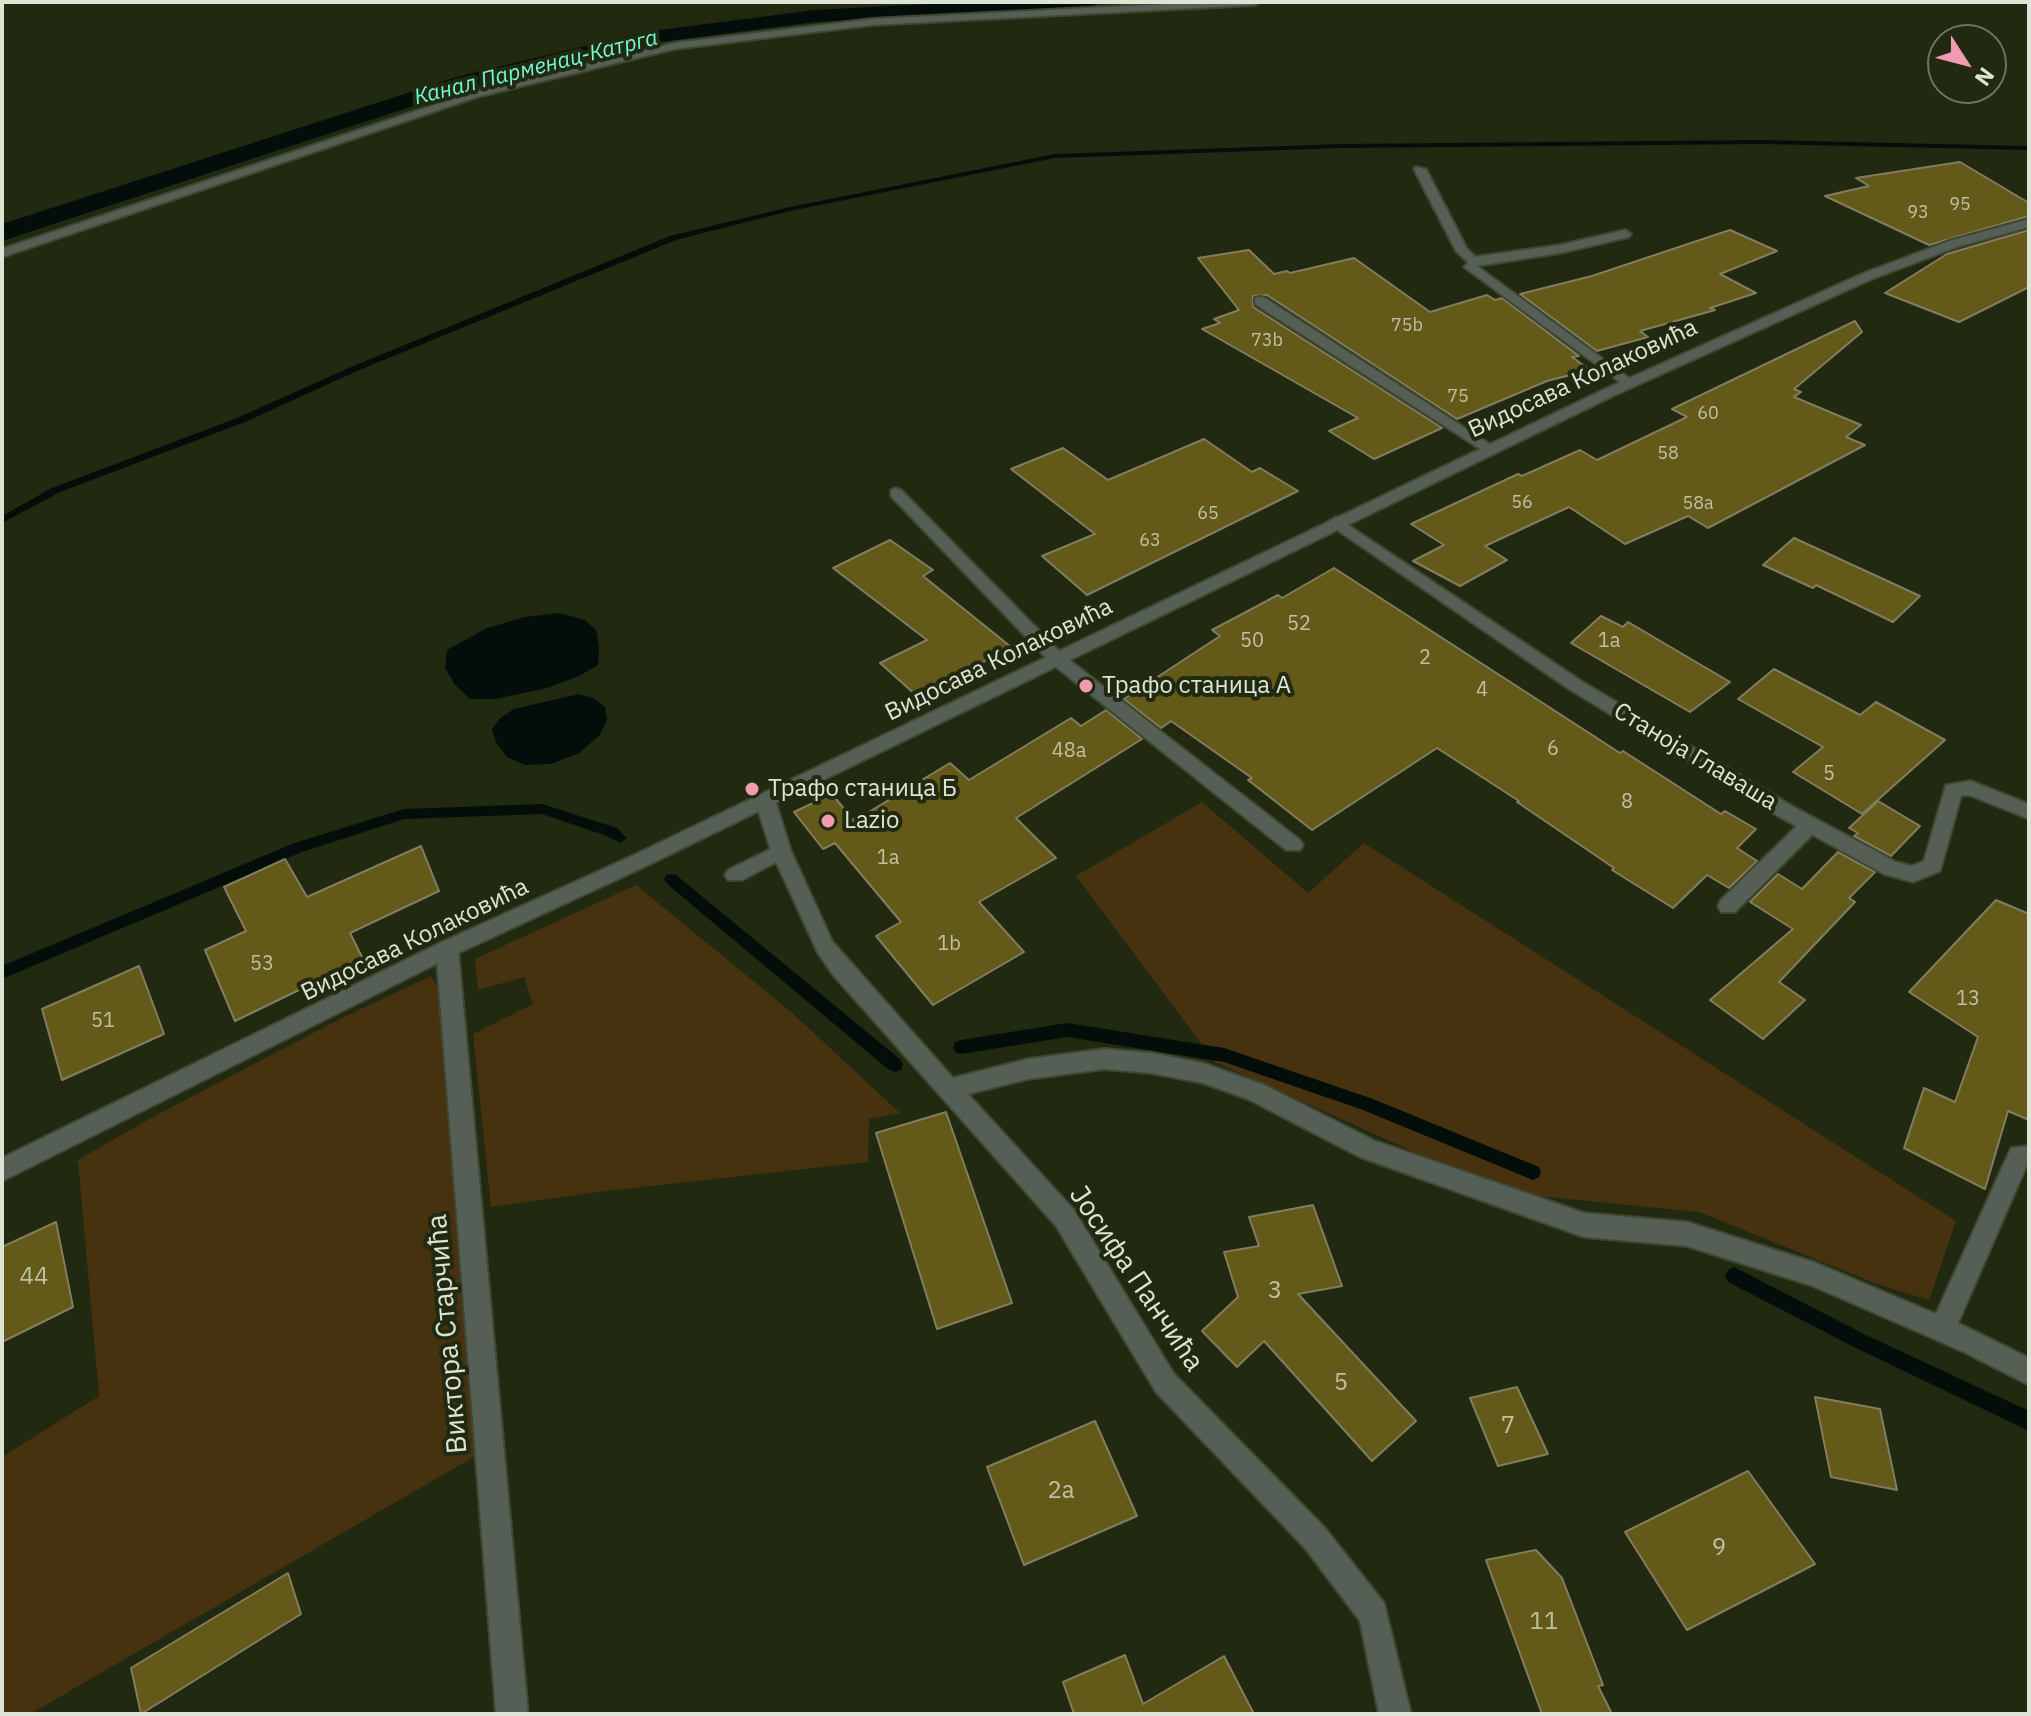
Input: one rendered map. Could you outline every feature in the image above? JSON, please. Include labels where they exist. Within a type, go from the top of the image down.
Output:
[{"type":"street","points":[[2,253],[474,95],[674,46],[872,22],[1255,2]]},
{"type":"street","points":[[1420,169],[1462,251],[1474,261],[1560,249],[1625,234]]},
{"type":"street","name":"Видосава Колаковића","points":[[2,1170],[447,949],[765,800],[1336,522],[1628,384],[1868,276],[1953,244],[2029,223]]},
{"type":"street","points":[[1474,261],[1470,267],[1472,271],[1628,384]]},
{"type":"street","points":[[1260,301],[1490,449]]},
{"type":"street","points":[[896,493],[1057,659],[1293,845]]},
{"type":"street","name":"Станоја Главаша","points":[[1336,522],[1575,685],[1810,825],[1891,869],[1913,874],[1933,866],[1953,790],[1971,788],[2029,812]]},
{"type":"street","name":"Јосифа Панчића","points":[[765,800],[781,851],[825,947],[866,999],[1065,1218],[1165,1383],[1315,1538],[1373,1614],[1395,1714]]},
{"type":"street","points":[[1728,906],[1810,825]]},
{"type":"street","points":[[735,875],[781,851]]},
{"type":"street","name":"Виктора Старчића","points":[[447,949],[512,1714]]},
{"type":"street","points":[[949,1089],[1028,1069],[1104,1059],[1151,1063],[1203,1073],[1256,1092],[1368,1149],[1584,1225],[1687,1234],[1816,1275],[2029,1372]]},
{"type":"street","points":[[1942,1330],[2019,1156],[2029,1157]]},
{"type":"shaded area","points":[[559,613],[585,620],[596,630],[598,665],[579,676],[547,688],[495,699],[470,699],[455,685],[445,668],[447,650],[487,628],[525,617]]},
{"type":"shaded area","points":[[579,694],[593,698],[605,707],[607,720],[600,735],[579,753],[551,764],[525,765],[507,757],[497,744],[492,730],[499,719],[514,709]]},
{"type":"shaded area","points":[[1202,802],[1308,893],[1364,843],[1956,1221],[1929,1300],[1877,1284],[1699,1212],[1538,1196],[1434,1161],[1215,1062],[1076,876]]},
{"type":"shaded area","points":[[636,885],[790,1011],[900,1113],[869,1119],[868,1162],[491,1207],[473,1034],[533,1004],[524,977],[478,990],[475,959]]},
{"type":"shaded area","points":[[431,976],[440,991],[477,1455],[30,1714],[2,1714],[2,1457],[99,1396],[78,1160],[149,1119],[342,1018]]},
{"type":"building","points":[[1960,162],[2029,203],[2029,216],[1929,245],[1825,196],[1869,186],[1856,178]]},
{"type":"building","points":[[1730,230],[1777,251],[1720,274],[1756,293],[1710,308],[1715,310],[1640,331],[1648,337],[1597,351],[1520,294],[1592,276]]},
{"type":"building","points":[[2029,230],[2029,287],[1959,322],[1885,293],[1947,254]]},
{"type":"building","points":[[1249,250],[1274,274],[1354,258],[1430,312],[1487,295],[1495,300],[1502,298],[1579,356],[1572,357],[1590,370],[1547,381],[1457,419],[1267,295],[1253,296],[1253,307],[1442,428],[1374,459],[1329,431],[1358,418],[1202,329],[1220,323],[1214,319],[1239,310],[1198,258]]},
{"type":"building","points":[[1855,321],[1862,332],[1794,389],[1801,392],[1794,397],[1861,425],[1846,437],[1865,445],[1708,528],[1688,516],[1625,544],[1569,507],[1485,546],[1507,560],[1460,586],[1413,561],[1444,545],[1411,524],[1518,474],[1522,476],[1580,450],[1597,460],[1687,417],[1672,409]]},
{"type":"building","points":[[1204,439],[1252,472],[1260,468],[1298,491],[1087,595],[1042,556],[1095,534],[1011,469],[1063,448],[1108,480]]},
{"type":"building","points":[[1794,538],[1920,596],[1893,622],[1816,585],[1813,588],[1763,565]]},
{"type":"building","points":[[890,540],[933,570],[923,576],[1011,647],[918,697],[880,663],[927,640],[833,568]]},
{"type":"building","points":[[1334,568],[1620,753],[1623,751],[1721,814],[1725,811],[1756,829],[1737,848],[1757,861],[1729,888],[1707,875],[1673,908],[1612,870],[1614,868],[1519,801],[1437,748],[1312,830],[1248,780],[1252,778],[1171,721],[1161,728],[1124,699],[1220,636],[1212,630],[1278,595],[1282,598]]},
{"type":"building","points":[[1601,616],[1623,627],[1628,622],[1730,682],[1690,712],[1571,643]]},
{"type":"building","points":[[1774,669],[1860,715],[1876,702],[1945,740],[1862,814],[1793,772],[1823,747],[1738,699]]},
{"type":"building","points":[[1106,710],[1142,739],[1016,818],[1056,858],[979,902],[1024,952],[933,1005],[876,936],[901,922],[835,843],[823,849],[794,812],[832,794],[854,821],[950,763],[969,780],[1071,718],[1081,726]]},
{"type":"building","points":[[1878,801],[1920,826],[1891,856],[1854,836],[1858,833],[1849,828]]},
{"type":"building","points":[[421,846],[439,891],[350,933],[363,959],[235,1021],[205,950],[246,931],[224,887],[285,859],[307,897]]},
{"type":"building","points":[[1838,852],[1875,872],[1849,898],[1855,902],[1779,982],[1805,1000],[1763,1039],[1710,1000],[1793,929],[1750,902],[1778,874],[1802,889]]},
{"type":"building","points":[[1996,900],[2029,914],[2029,1120],[2008,1111],[1985,1189],[1904,1148],[1924,1088],[1955,1102],[1978,1037],[1909,992]]},
{"type":"building","points":[[139,966],[164,1034],[62,1080],[42,1009]]},
{"type":"building","points":[[946,1112],[1012,1303],[937,1329],[876,1133]]},
{"type":"building","points":[[1313,1205],[1342,1286],[1298,1294],[1416,1421],[1372,1461],[1264,1341],[1237,1367],[1202,1331],[1238,1297],[1224,1252],[1259,1246],[1249,1217]]},
{"type":"building","points":[[56,1222],[73,1307],[2,1342],[2,1247]]},
{"type":"building","points":[[1517,1387],[1548,1454],[1498,1466],[1470,1398]]},
{"type":"building","points":[[1815,1397],[1880,1409],[1897,1490],[1831,1477]]},
{"type":"building","points":[[1095,1421],[1137,1516],[1024,1565],[987,1467]]},
{"type":"building","points":[[1748,1471],[1815,1564],[1687,1630],[1625,1532]]},
{"type":"building","points":[[1536,1550],[1562,1578],[1603,1685],[1598,1686],[1612,1714],[1542,1714],[1486,1560]]},
{"type":"building","points":[[288,1573],[301,1614],[141,1714],[131,1668]]},
{"type":"building","points":[[1125,1655],[1143,1704],[1224,1656],[1254,1714],[1074,1714],[1063,1682]]},
{"type":"waterway","name":"Канал Парменац-Катрга","points":[[2,233],[460,83],[644,38],[815,16],[1090,2]]},
{"type":"waterway","points":[[2,520],[56,490],[241,420],[354,369],[673,238],[790,209],[1055,156],[1341,146],[1762,142],[2029,148]]},
{"type":"waterway","points":[[2,973],[297,848],[404,814],[542,809],[612,832],[620,838]]},
{"type":"waterway","points":[[671,879],[895,1065]]},
{"type":"waterway","points":[[961,1047],[1067,1030],[1224,1055],[1367,1104],[1533,1172]]},
{"type":"waterway","points":[[1734,1276],[1860,1341],[2029,1421]]},
{"type":"place","name":"Трафо станица А","points":[[1086,686]]},
{"type":"place","name":"Трафо станица Б","points":[[752,789]]},
{"type":"place","name":"Lazio","points":[[828,821]]}]
